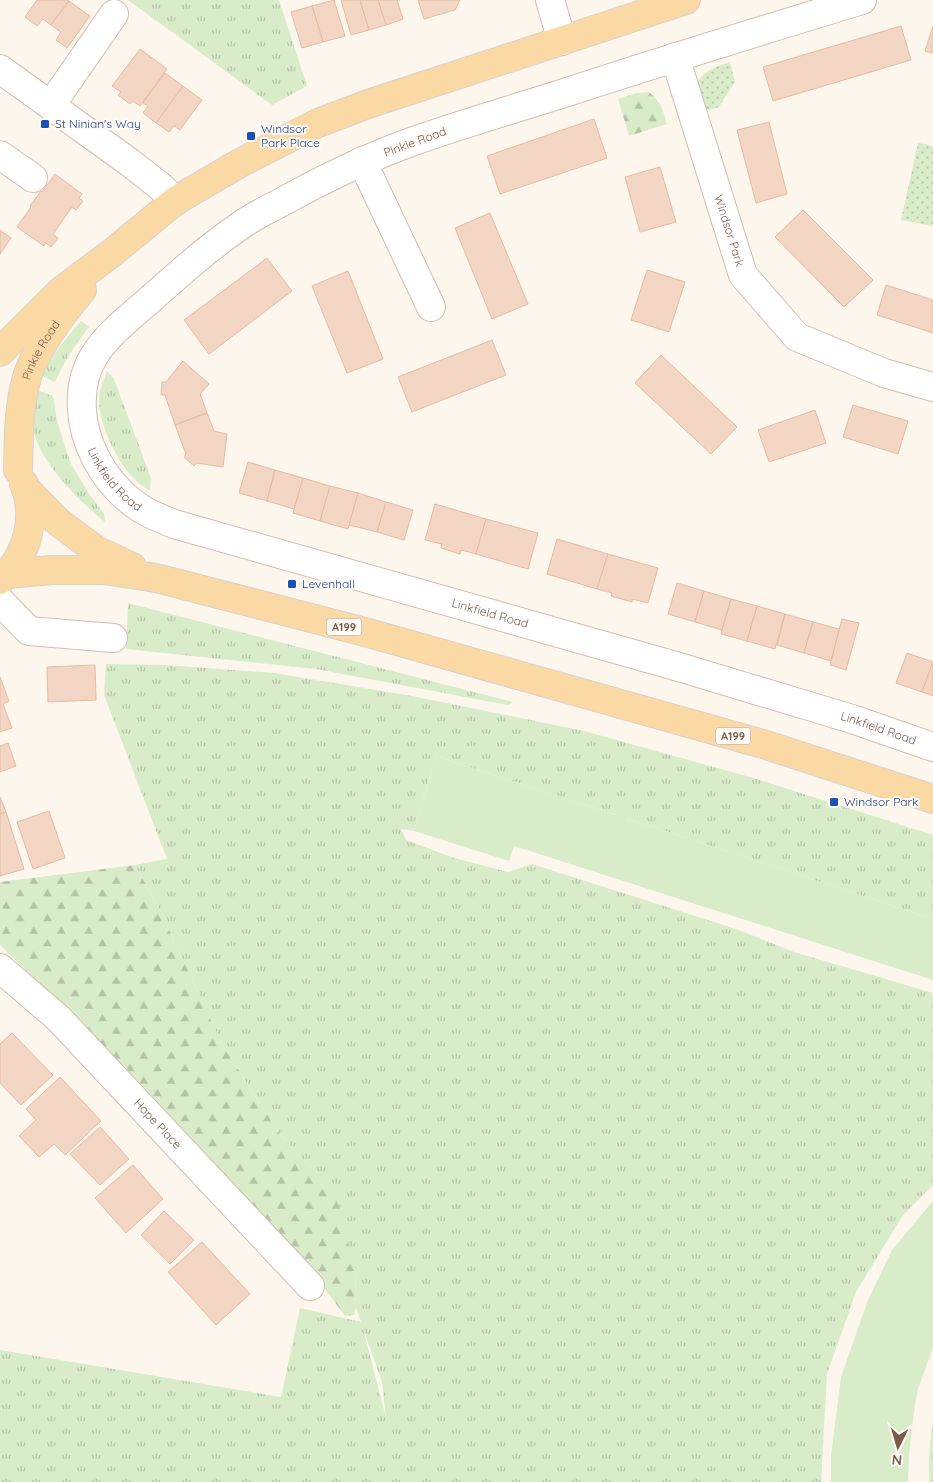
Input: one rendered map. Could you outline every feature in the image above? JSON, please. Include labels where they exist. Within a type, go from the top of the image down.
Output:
[{"type":"main road","name":"Pinkie Road","points":[[0,352],[61,291],[114,252],[175,201],[240,162],[318,122],[686,0]]},
{"type":"main road","name":"Pinkie Road","points":[[22,480],[19,414],[26,379],[40,350],[72,302],[114,252]]},
{"type":"main road","name":"A199","points":[[0,449],[22,480],[57,521],[96,550],[156,578]]},
{"type":"main road","name":"A199","points":[[4,577],[20,556],[28,535],[30,512],[22,480]]},
{"type":"main road","name":"A199","points":[[4,577],[51,570],[104,570],[156,578],[365,632],[763,744],[933,799]]},
{"type":"street","points":[[550,0],[562,40]]},
{"type":"street","name":"Pinkie Road","points":[[85,431],[81,405],[82,387],[86,370],[93,355],[107,337],[184,269],[241,225],[302,190],[362,161],[415,140],[862,0]]},
{"type":"street","points":[[51,105],[114,14]]},
{"type":"street","name":"Windsor Park","points":[[675,57],[743,275],[797,337],[884,374],[933,387]]},
{"type":"street","points":[[2,74],[51,105],[129,162],[161,187],[175,201]]},
{"type":"street","points":[[0,155],[33,178]]},
{"type":"street","points":[[362,161],[431,307]]},
{"type":"street","name":"Linkfield Road","points":[[85,431],[97,460],[118,491],[142,510],[174,524],[688,670],[852,719],[933,747]]},
{"type":"street","points":[[0,602],[29,631],[113,638]]},
{"type":"street","name":"Hope Place","points":[[0,968],[58,1018],[310,1286]]},
{"type":"green space","points":[[128,0],[279,0],[307,86],[272,105]]},
{"type":"green space","points":[[730,62],[735,82],[719,107],[698,113],[696,91],[699,79],[706,72]]},
{"type":"green space","points":[[649,92],[661,106],[667,124],[629,136],[618,99],[636,93]]},
{"type":"green space","points":[[918,143],[933,146],[933,226],[901,220]]},
{"type":"green space","points":[[81,321],[89,327],[70,354],[55,382],[40,375],[60,346]]},
{"type":"green space","points":[[107,371],[114,379],[151,478],[150,491],[137,482],[127,471],[114,450],[103,424],[99,400],[100,390]]},
{"type":"green space","points":[[35,389],[52,396],[57,421],[71,464],[104,514],[105,522],[72,492],[43,454],[32,423]]},
{"type":"green space","points":[[128,603],[513,702],[508,705],[316,669],[126,649]]},
{"type":"green space","points":[[106,664],[167,665],[274,673],[412,696],[584,731],[750,777],[933,835],[933,919],[436,756],[414,831],[401,829],[406,840],[454,858],[508,872],[532,864],[736,929],[794,952],[933,993],[933,1185],[903,1215],[856,1292],[827,1374],[821,1482],[0,1482],[0,1350],[281,1397],[300,1308],[361,1322],[356,1307],[355,1270],[324,1182],[281,1136],[223,1046],[160,910],[135,865],[167,859],[104,695]],"holes":[[[364,1331],[382,1382],[386,1418]]]},
{"type":"green space","points":[[436,756],[933,919],[933,980],[514,846],[509,861],[414,831]]},
{"type":"green space","points":[[135,865],[160,910],[223,1046],[281,1136],[324,1182],[339,1204],[355,1270],[356,1307],[354,1315],[345,1316],[320,1282],[265,1218],[125,1067],[0,945],[0,882]]},
{"type":"green space","points":[[933,1201],[933,1347],[918,1389],[915,1404],[909,1454],[908,1482],[831,1482],[831,1456],[841,1377],[868,1300],[892,1250]]},
{"type":"green space","points":[[933,1419],[933,1482],[929,1482],[929,1455]]},
{"type":"building","points":[[37,0],[69,1],[51,25],[43,19],[37,26],[25,17]]},
{"type":"building","points":[[334,0],[345,36],[323,42],[312,6]]},
{"type":"building","points":[[341,0],[360,0],[369,30],[351,35]]},
{"type":"building","points":[[360,0],[378,0],[386,25],[369,30]]},
{"type":"building","points":[[378,0],[397,0],[403,19],[386,25]]},
{"type":"building","points":[[418,0],[460,0],[455,10],[424,19]]},
{"type":"building","points":[[69,1],[90,16],[67,48],[56,40],[61,32],[51,25]]},
{"type":"building","points":[[312,6],[323,42],[302,48],[291,12]]},
{"type":"building","points":[[901,26],[911,60],[773,101],[763,67]]},
{"type":"building","points":[[933,26],[933,53],[925,51]]},
{"type":"building","points":[[140,49],[167,69],[140,106],[133,101],[130,104],[118,95],[121,92],[112,86]]},
{"type":"building","points":[[165,73],[183,86],[156,123],[143,113],[148,106],[143,103]]},
{"type":"building","points":[[183,86],[202,100],[180,130],[174,126],[169,132],[156,123]]},
{"type":"building","points":[[594,119],[607,158],[500,194],[487,156]]},
{"type":"building","points":[[769,122],[787,194],[756,203],[737,130]]},
{"type":"building","points":[[660,167],[676,222],[640,232],[625,177]]},
{"type":"building","points":[[55,174],[82,194],[79,198],[83,201],[76,210],[72,207],[53,234],[58,238],[51,247],[46,243],[44,246],[17,227],[30,206]]},
{"type":"building","points":[[803,210],[873,280],[844,307],[775,237]]},
{"type":"building","points":[[490,213],[528,304],[492,319],[455,228]]},
{"type":"building","points":[[0,230],[11,238],[0,254]]},
{"type":"building","points":[[267,258],[292,291],[209,354],[184,320]]},
{"type":"building","points":[[647,270],[685,282],[669,332],[631,320]]},
{"type":"building","points":[[348,271],[383,359],[347,373],[312,286]]},
{"type":"building","points":[[886,285],[933,300],[933,333],[877,315]]},
{"type":"building","points":[[492,340],[506,375],[412,412],[398,377]]},
{"type":"building","points":[[661,355],[737,427],[711,454],[635,383]]},
{"type":"building","points":[[183,361],[209,384],[200,394],[207,413],[175,425],[165,395],[161,395],[162,382],[166,382]]},
{"type":"building","points":[[853,405],[908,421],[898,454],[843,437]]},
{"type":"building","points":[[815,410],[826,443],[769,462],[758,430]]},
{"type":"building","points":[[207,413],[214,431],[227,434],[223,467],[197,463],[194,466],[184,457],[186,454],[175,425]]},
{"type":"building","points":[[248,462],[275,470],[267,501],[239,493]]},
{"type":"building","points":[[275,470],[303,478],[294,509],[267,501]]},
{"type":"building","points":[[303,478],[330,486],[320,521],[293,513]]},
{"type":"building","points":[[330,486],[358,493],[348,529],[320,521]]},
{"type":"building","points":[[358,493],[386,502],[377,532],[349,525]]},
{"type":"building","points":[[386,502],[413,510],[404,540],[377,532]]},
{"type":"building","points":[[435,504],[486,519],[476,554],[461,550],[460,554],[441,548],[442,544],[425,540]]},
{"type":"building","points":[[486,519],[538,533],[528,569],[476,554]]},
{"type":"building","points":[[557,539],[608,554],[597,589],[547,574]]},
{"type":"building","points":[[608,554],[658,568],[648,603],[632,599],[632,602],[611,596],[612,593],[597,589]]},
{"type":"building","points":[[677,583],[704,591],[695,622],[668,614]]},
{"type":"building","points":[[704,591],[731,599],[722,630],[695,622]]},
{"type":"building","points":[[731,599],[757,606],[747,641],[721,634]]},
{"type":"building","points":[[757,606],[785,614],[775,649],[747,641]]},
{"type":"building","points":[[785,614],[813,622],[804,653],[777,645]]},
{"type":"building","points":[[842,619],[859,623],[846,670],[830,665]]},
{"type":"building","points":[[813,622],[839,629],[831,661],[804,653]]},
{"type":"building","points":[[907,653],[933,662],[922,692],[896,683]]},
{"type":"building","points":[[933,662],[933,696],[922,692]]},
{"type":"building","points":[[95,665],[96,700],[48,702],[47,667]]},
{"type":"building","points":[[0,677],[9,701],[3,704],[12,728],[0,732]]},
{"type":"building","points":[[8,743],[16,766],[0,772],[0,746]]},
{"type":"building","points":[[0,797],[6,812],[0,814]]},
{"type":"building","points":[[49,811],[65,858],[33,869],[17,822]]},
{"type":"building","points":[[6,812],[24,869],[0,876],[0,814]]},
{"type":"building","points":[[12,1033],[53,1075],[21,1105],[0,1083],[0,1044]]},
{"type":"building","points":[[60,1077],[101,1121],[65,1155],[54,1144],[39,1157],[19,1136],[36,1120],[26,1109]]},
{"type":"building","points":[[100,1127],[129,1159],[100,1185],[70,1154]]},
{"type":"building","points":[[133,1165],[163,1199],[126,1233],[95,1198]]},
{"type":"building","points":[[164,1211],[194,1240],[170,1264],[141,1235]]},
{"type":"building","points":[[202,1242],[250,1294],[216,1325],[168,1272]]},
{"type":"place","name":"St Ninian's Way","points":[[45,124]]},
{"type":"place","name":"Windsor Park Place","points":[[251,136]]},
{"type":"place","name":"Levenhall","points":[[292,584]]},
{"type":"place","name":"Windsor Park","points":[[834,802]]}]
